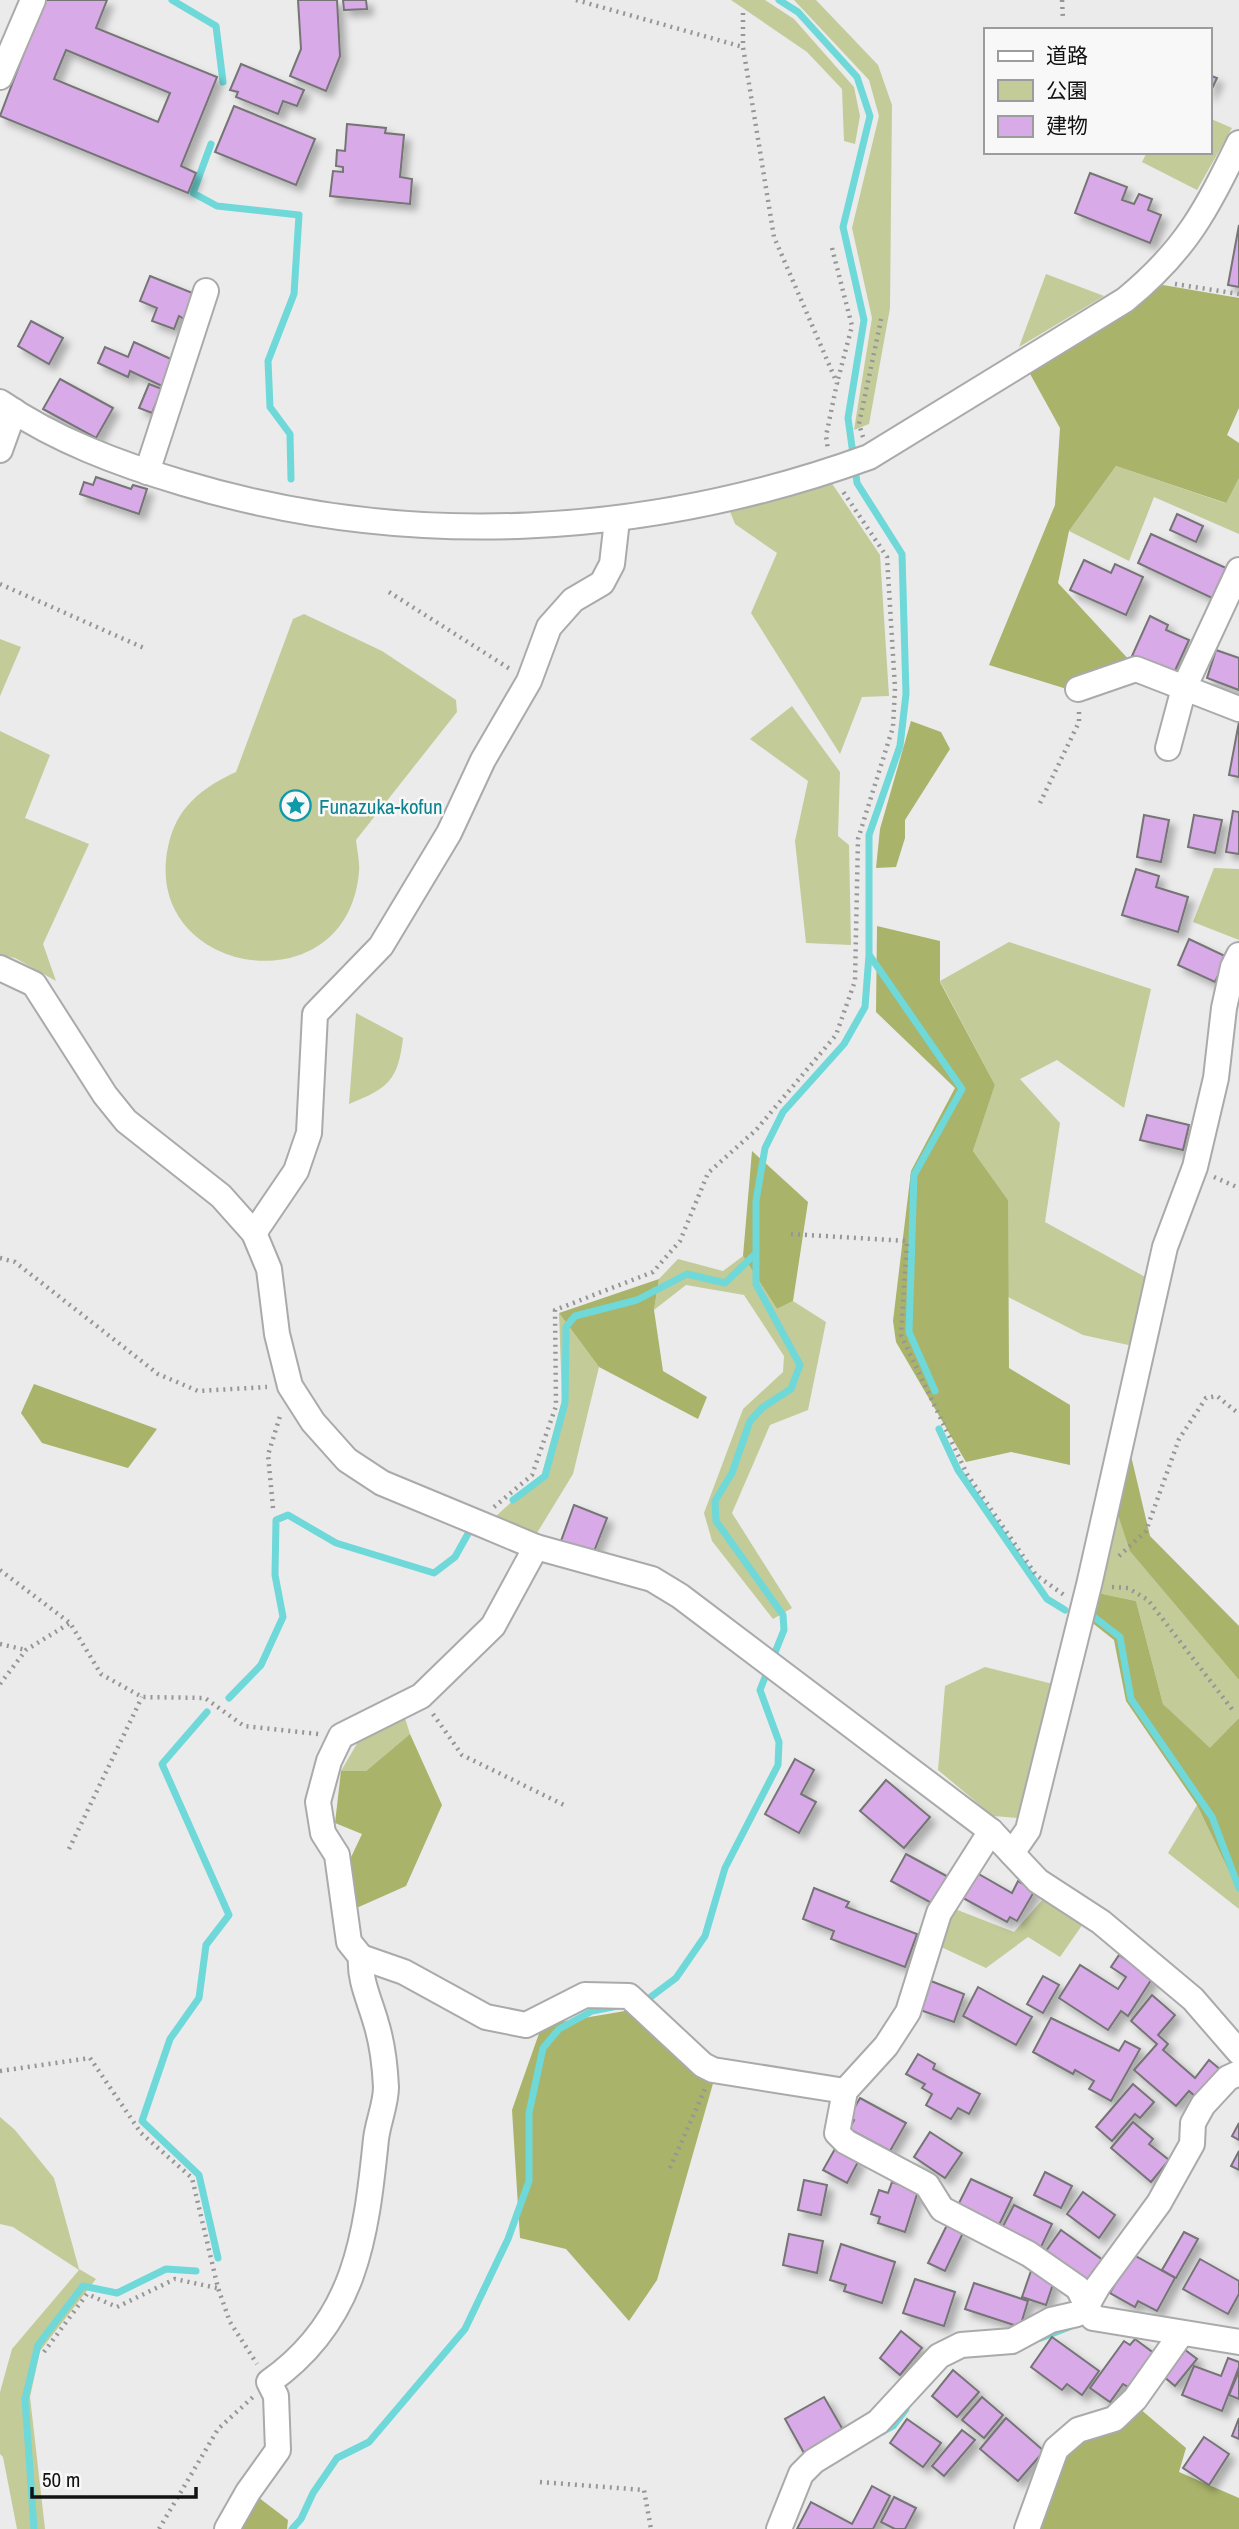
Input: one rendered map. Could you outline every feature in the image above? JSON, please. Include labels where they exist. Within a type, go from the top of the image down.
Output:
[{"type":"street","points":[[0,77],[33,0]]},
{"type":"street","points":[[0,450],[7,407],[80,447],[147,472],[227,496],[306,513],[398,524],[502,528],[617,520],[676,510],[830,471],[869,457],[1125,300],[1157,274],[1186,242],[1239,143]]},
{"type":"street","points":[[147,472],[206,291]]},
{"type":"street","points":[[254,1233],[296,1171],[309,1133],[315,1014],[381,946],[449,833],[483,760],[529,681],[550,627],[573,600],[602,583],[612,564],[617,520]]},
{"type":"street","points":[[1168,748],[1184,688],[1239,569]]},
{"type":"street","points":[[1078,689],[1136,669],[1239,709]]},
{"type":"street","points":[[1012,1853],[1028,1830],[1165,1247],[1195,1167],[1213,1091],[1224,1008],[1233,967],[1239,955]]},
{"type":"street","points":[[0,968],[34,984],[106,1095],[126,1121],[221,1196],[254,1233],[269,1269],[277,1334],[290,1386],[313,1422],[347,1460],[382,1483],[536,1547],[652,1579],[680,1596],[991,1831],[1038,1881],[1101,1922],[1193,1999],[1239,2052]]},
{"type":"street","points":[[536,1547],[493,1626],[421,1696],[341,1736],[329,1760],[318,1802],[323,1833],[337,1855],[349,1941],[361,1957],[404,1972],[486,2017],[526,2025],[584,1995],[637,2003],[703,2066],[713,2070],[845,2091]]},
{"type":"street","points":[[991,1831],[939,1913],[908,2012],[886,2046],[845,2091],[837,2133],[846,2142],[928,2185],[942,2209],[1029,2254],[1078,2288],[1093,2318],[1239,2342]]},
{"type":"street","points":[[227,2529],[248,2492],[278,2450],[276,2396],[269,2382],[286,2370],[335,2313],[349,2288],[374,2183],[376,2137],[386,2088],[377,2027],[359,1970],[361,1957]]},
{"type":"street","points":[[779,2529],[801,2474],[814,2461],[878,2422],[939,2356],[961,2346],[1012,2341],[1051,2320],[1077,2314],[1086,2307],[1098,2286],[1160,2203],[1192,2144],[1193,2123],[1203,2105],[1228,2078],[1239,2073]]},
{"type":"street","points":[[1027,2529],[1056,2449],[1078,2430],[1114,2419],[1135,2399],[1181,2334]]},
{"type":"path","points":[[576,0],[743,47]]},
{"type":"path","points":[[1062,0],[1063,20]]},
{"type":"path","points":[[743,13],[743,47],[774,237],[837,383]]},
{"type":"path","points":[[481,1524],[497,1502],[533,1475],[556,1406],[555,1310],[653,1272],[680,1241],[708,1173],[756,1130],[836,1035],[855,981],[858,839],[893,727],[895,688],[887,557],[830,471],[826,436],[852,326],[832,248]]},
{"type":"path","points":[[1157,274],[1169,283],[1239,294]]},
{"type":"path","points":[[869,457],[859,424],[882,315]]},
{"type":"path","points":[[0,584],[144,649]]},
{"type":"path","points":[[389,592],[529,681]]},
{"type":"path","points":[[1040,803],[1079,722],[1078,689]]},
{"type":"path","points":[[792,1234],[907,1241],[901,1335],[967,1474],[1035,1575],[1085,1596],[1128,1588],[1148,1600],[1235,1713]]},
{"type":"path","points":[[0,1258],[15,1262],[158,1374],[198,1391],[290,1386],[268,1455],[273,1508]]},
{"type":"path","points":[[1117,1558],[1146,1531],[1179,1439],[1206,1398],[1217,1396],[1239,1414]]},
{"type":"path","points":[[0,1570],[70,1623],[101,1674],[142,1697],[205,1698],[244,1726],[341,1736]]},
{"type":"path","points":[[0,1684],[26,1650],[70,1623]]},
{"type":"path","points":[[0,1644],[26,1650]]},
{"type":"path","points":[[421,1696],[462,1755],[564,1805]]},
{"type":"path","points":[[69,1849],[142,1697]]},
{"type":"path","points":[[0,2070],[90,2058],[141,2133],[192,2178],[218,2288],[230,2322],[269,2382],[218,2429],[159,2529]]},
{"type":"path","points":[[670,2168],[713,2070]]},
{"type":"path","points":[[44,2353],[87,2294],[117,2308],[176,2279],[218,2288]]},
{"type":"path","points":[[540,2482],[644,2490],[651,2529]]},
{"type":"green space","points":[[731,0],[765,0],[794,19],[854,87],[860,116],[855,144],[844,141],[842,89],[807,52]]},
{"type":"green space","points":[[794,0],[816,0],[878,65],[892,105],[890,308],[869,424],[854,430],[872,318],[852,228],[879,116],[869,80]]},
{"type":"green space","points":[[1211,119],[1232,128],[1197,190],[1142,162],[1146,154],[1211,154]]},
{"type":"green space","points":[[1046,274],[1104,296],[1019,347]]},
{"type":"green space","points":[[1163,285],[1239,298],[1239,408],[1227,435],[1239,443],[1239,478],[1226,503],[1116,466],[1069,531],[1058,583],[1132,663],[1070,690],[989,665],[1055,505],[1060,428],[1029,372]]},
{"type":"green space","points":[[1116,466],[1225,503],[1239,478],[1239,534],[1154,497],[1129,561],[1069,531]]},
{"type":"green space","points":[[831,482],[880,555],[889,696],[862,697],[840,754],[751,613],[777,553],[735,524],[729,509]]},
{"type":"green space","points":[[304,614],[382,651],[456,700],[457,712],[356,840],[359,872],[346,916],[320,944],[286,959],[249,960],[213,948],[185,925],[168,891],[168,847],[177,821],[192,801],[201,792],[236,772],[293,619]]},
{"type":"green space","points":[[0,639],[21,647],[0,696]]},
{"type":"green space","points":[[792,706],[840,772],[838,836],[849,845],[851,945],[806,943],[795,841],[808,781],[750,739]]},
{"type":"green space","points":[[911,721],[941,732],[950,749],[905,820],[905,838],[896,867],[876,868],[880,829]]},
{"type":"green space","points":[[0,731],[50,755],[25,818],[89,844],[43,944],[56,981],[15,958],[0,955]]},
{"type":"green space","points":[[1214,868],[1239,869],[1239,940],[1193,922]]},
{"type":"green space","points":[[877,926],[940,941],[940,982],[995,1085],[973,1151],[1008,1200],[1009,1368],[1070,1405],[1070,1465],[1011,1452],[966,1462],[896,1342],[893,1321],[911,1171],[955,1088],[876,1012]]},
{"type":"green space","points":[[1009,942],[1151,989],[1124,1108],[1057,1060],[1020,1079],[1060,1123],[1045,1222],[1149,1279],[1133,1346],[1083,1335],[1008,1297],[1008,1200],[973,1151],[995,1085],[940,981]]},
{"type":"green space","points":[[356,1013],[403,1038],[398,1064],[389,1081],[373,1093],[349,1104]]},
{"type":"green space","points":[[752,1151],[808,1202],[793,1301],[777,1309],[743,1256]]},
{"type":"green space","points":[[743,1256],[777,1309],[793,1301],[826,1322],[808,1410],[770,1425],[732,1513],[792,1608],[773,1619],[712,1541],[704,1513],[743,1409],[783,1372],[784,1356],[744,1295],[686,1285],[654,1310],[659,1279],[678,1259],[723,1271]]},
{"type":"green space","points":[[659,1279],[654,1310],[663,1371],[707,1397],[698,1419],[599,1367],[559,1313]]},
{"type":"green space","points":[[559,1313],[599,1367],[573,1474],[537,1533],[495,1517],[542,1474],[562,1400]]},
{"type":"green space","points":[[34,1384],[157,1429],[128,1468],[42,1443],[21,1413]]},
{"type":"green space","points":[[1128,1443],[1150,1536],[1239,1626],[1239,1680],[1130,1551],[1115,1506]]},
{"type":"green space","points":[[1115,1506],[1131,1551],[1239,1680],[1239,1718],[1210,1749],[1163,1704],[1136,1601],[1098,1593]]},
{"type":"green space","points":[[1098,1593],[1136,1601],[1163,1704],[1210,1748],[1239,1718],[1239,1892],[1197,1805],[1126,1701],[1114,1640],[1090,1621]]},
{"type":"green space","points":[[985,1667],[1053,1684],[1018,1818],[993,1816],[938,1770],[945,1686]]},
{"type":"green space","points":[[404,1715],[410,1734],[366,1771],[341,1771],[362,1735]]},
{"type":"green space","points":[[410,1734],[442,1805],[406,1886],[352,1910],[345,1870],[362,1834],[335,1823],[341,1771],[366,1771]]},
{"type":"green space","points":[[1197,1805],[1239,1892],[1239,1909],[1168,1853]]},
{"type":"green space","points":[[1045,1897],[1085,1921],[1060,1957],[1028,1937],[986,1968],[939,1946],[955,1909],[1014,1932]]},
{"type":"green space","points":[[631,2010],[714,2080],[657,2280],[629,2321],[566,2249],[520,2238],[512,2110],[542,2025]]},
{"type":"green space","points":[[0,2117],[15,2130],[54,2178],[79,2269],[96,2279],[40,2351],[30,2397],[45,2529],[17,2529],[3,2457],[0,2454],[0,2392],[12,2349],[79,2270],[13,2227],[0,2224]]},
{"type":"green space","points":[[1139,2408],[1186,2448],[1179,2472],[1239,2498],[1239,2529],[1035,2529],[1064,2453],[1085,2435]]},
{"type":"green space","points":[[254,2494],[288,2520],[287,2529],[233,2529]]},
{"type":"building","points":[[44,0],[107,0],[96,28],[217,77],[181,166],[196,173],[188,193],[0,116]],"holes":[[[66,50],[170,93],[158,122],[54,79]]]},
{"type":"building","points":[[298,0],[337,0],[340,56],[326,91],[290,76],[301,49]]},
{"type":"building","points":[[343,0],[366,0],[367,9],[344,10]]},
{"type":"building","points":[[241,64],[304,90],[297,106],[283,101],[278,114],[236,97],[238,92],[230,90]]},
{"type":"building","points":[[1211,76],[1217,78],[1211,91]]},
{"type":"building","points":[[234,106],[315,139],[296,185],[215,152]]},
{"type":"building","points":[[347,124],[386,128],[385,133],[404,135],[400,177],[412,179],[410,204],[330,196],[333,171],[343,172],[343,167],[336,166],[337,150],[345,151]]},
{"type":"building","points":[[1090,173],[1127,187],[1122,200],[1134,204],[1139,194],[1152,199],[1148,210],[1161,215],[1150,243],[1075,213]]},
{"type":"building","points":[[1239,225],[1239,287],[1228,285]]},
{"type":"building","points":[[150,276],[195,294],[184,319],[179,316],[174,329],[152,321],[157,308],[140,301]]},
{"type":"building","points":[[31,321],[63,338],[49,364],[18,346]]},
{"type":"building","points":[[134,342],[173,360],[162,386],[130,371],[128,377],[98,363],[105,347],[128,357]]},
{"type":"building","points":[[60,379],[113,408],[96,438],[43,409]]},
{"type":"building","points":[[149,384],[162,389],[152,413],[139,408]]},
{"type":"building","points":[[96,477],[131,489],[133,485],[147,489],[139,514],[80,494],[84,482],[93,485]]},
{"type":"building","points":[[1177,514],[1203,526],[1196,542],[1170,530]]},
{"type":"building","points":[[1151,534],[1226,568],[1212,598],[1138,563]]},
{"type":"building","points":[[1084,560],[1111,573],[1115,564],[1143,577],[1126,615],[1070,590]]},
{"type":"building","points":[[1150,616],[1168,625],[1166,630],[1189,640],[1173,675],[1132,656]]},
{"type":"building","points":[[1216,650],[1239,658],[1239,690],[1207,678]]},
{"type":"building","points":[[1239,722],[1239,777],[1229,775]]},
{"type":"building","points":[[1233,811],[1239,812],[1239,854],[1226,852]]},
{"type":"building","points":[[1144,815],[1169,820],[1161,862],[1137,857]]},
{"type":"building","points":[[1194,815],[1222,820],[1215,853],[1188,847]]},
{"type":"building","points":[[1136,869],[1159,876],[1156,887],[1188,897],[1178,932],[1122,915]]},
{"type":"building","points":[[1189,939],[1227,957],[1215,982],[1178,965]]},
{"type":"building","points":[[1147,1115],[1189,1125],[1183,1150],[1140,1140]]},
{"type":"building","points":[[574,1505],[607,1518],[593,1554],[561,1541]]},
{"type":"building","points":[[795,1759],[814,1770],[801,1794],[816,1802],[799,1833],[765,1814]]},
{"type":"building","points":[[886,1780],[930,1817],[904,1848],[860,1811]]},
{"type":"building","points":[[906,1854],[952,1879],[937,1906],[891,1881]]},
{"type":"building","points":[[977,1873],[1012,1893],[1018,1881],[1035,1890],[1017,1921],[1010,1917],[1007,1922],[963,1898]]},
{"type":"building","points":[[814,1888],[849,1902],[846,1907],[917,1934],[905,1967],[831,1939],[834,1931],[803,1919]]},
{"type":"building","points":[[1119,1955],[1153,1977],[1128,2016],[1121,2011],[1108,2030],[1059,1998],[1080,1965],[1118,1989],[1126,1977],[1111,1967]]},
{"type":"building","points":[[1043,1976],[1059,1985],[1043,2013],[1027,2004]]},
{"type":"building","points":[[931,1981],[964,1994],[954,2022],[920,2010]]},
{"type":"building","points":[[978,1987],[1032,2017],[1016,2045],[963,2016]]},
{"type":"building","points":[[1152,1995],[1175,2015],[1158,2035],[1168,2044],[1163,2050],[1195,2078],[1209,2060],[1221,2070],[1197,2098],[1189,2091],[1176,2106],[1134,2070],[1157,2044],[1131,2021]]},
{"type":"building","points":[[1051,2018],[1119,2051],[1125,2041],[1140,2049],[1111,2101],[1089,2089],[1094,2081],[1075,2070],[1073,2074],[1033,2052]]},
{"type":"building","points":[[918,2054],[935,2064],[933,2069],[980,2094],[969,2114],[958,2108],[951,2119],[926,2105],[932,2094],[922,2088],[925,2084],[906,2074]]},
{"type":"building","points":[[1133,2084],[1154,2102],[1140,2118],[1135,2114],[1112,2141],[1096,2127]]},
{"type":"building","points":[[860,2098],[906,2123],[890,2151],[849,2129],[854,2120],[849,2117]]},
{"type":"building","points":[[1133,2122],[1153,2139],[1149,2144],[1169,2160],[1151,2182],[1111,2148]]},
{"type":"building","points":[[1239,2123],[1239,2140],[1232,2136]]},
{"type":"building","points":[[930,2132],[962,2153],[945,2178],[914,2157]]},
{"type":"building","points":[[836,2147],[859,2160],[847,2183],[823,2170]]},
{"type":"building","points":[[1239,2151],[1239,2170],[1231,2166]]},
{"type":"building","points":[[1045,2172],[1072,2186],[1061,2208],[1034,2195]]},
{"type":"building","points":[[971,2179],[1012,2198],[998,2227],[957,2207]]},
{"type":"building","points":[[804,2180],[827,2185],[821,2215],[798,2210]]},
{"type":"building","points":[[892,2182],[918,2191],[905,2232],[878,2223],[880,2217],[871,2214],[879,2190],[888,2193]]},
{"type":"building","points":[[1083,2192],[1115,2215],[1099,2238],[1067,2214]]},
{"type":"building","points":[[1014,2205],[1052,2224],[1040,2249],[1001,2230]]},
{"type":"building","points":[[947,2225],[963,2233],[945,2271],[928,2263]]},
{"type":"building","points":[[1061,2230],[1107,2263],[1091,2284],[1046,2251]]},
{"type":"building","points":[[1184,2232],[1198,2239],[1176,2278],[1162,2270]]},
{"type":"building","points":[[789,2234],[823,2241],[817,2273],[783,2265]]},
{"type":"building","points":[[841,2244],[895,2262],[882,2303],[844,2291],[846,2285],[830,2280]]},
{"type":"building","points":[[1132,2254],[1175,2278],[1157,2311],[1138,2301],[1135,2307],[1110,2293]]},
{"type":"building","points":[[1200,2259],[1239,2281],[1239,2294],[1228,2314],[1183,2289]]},
{"type":"building","points":[[1031,2271],[1055,2278],[1046,2305],[1022,2297]]},
{"type":"building","points":[[915,2279],[955,2292],[944,2326],[903,2313]]},
{"type":"building","points":[[974,2283],[1028,2301],[1020,2327],[965,2309]]},
{"type":"building","points":[[901,2331],[922,2348],[900,2375],[880,2358]]},
{"type":"building","points":[[1052,2337],[1099,2371],[1082,2395],[1067,2384],[1062,2390],[1031,2367]]},
{"type":"building","points":[[1135,2339],[1155,2354],[1130,2388],[1123,2384],[1110,2402],[1090,2388],[1124,2341],[1130,2345]]},
{"type":"building","points":[[1184,2349],[1197,2359],[1175,2386],[1163,2376]]},
{"type":"building","points":[[1228,2358],[1239,2362],[1239,2367],[1222,2411],[1182,2395],[1194,2366],[1221,2376]]},
{"type":"building","points":[[953,2370],[979,2392],[957,2417],[932,2396]]},
{"type":"building","points":[[1239,2371],[1239,2399],[1229,2395]]},
{"type":"building","points":[[824,2397],[843,2430],[804,2453],[785,2419]]},
{"type":"building","points":[[982,2397],[1003,2415],[984,2438],[962,2420]]},
{"type":"building","points":[[1006,2418],[1044,2451],[1018,2481],[980,2449]]},
{"type":"building","points":[[1239,2418],[1239,2439],[1232,2436]]},
{"type":"building","points":[[907,2419],[941,2443],[923,2467],[890,2443]]},
{"type":"building","points":[[962,2430],[975,2440],[944,2476],[932,2466]]},
{"type":"building","points":[[1204,2437],[1229,2454],[1209,2485],[1183,2468]]},
{"type":"building","points":[[872,2486],[890,2496],[873,2529],[797,2529],[811,2502],[852,2524]]},
{"type":"building","points":[[894,2497],[916,2508],[905,2529],[895,2529],[881,2522]]},
{"type":"waterway","points":[[172,0],[216,26],[223,82]]},
{"type":"waterway","points":[[644,2002],[676,1978],[705,1936],[725,1868],[778,1765],[779,1742],[760,1690],[784,1630],[783,1615],[716,1521],[715,1501],[732,1473],[750,1421],[763,1407],[791,1389],[800,1365],[756,1284],[756,1201],[765,1148],[783,1112],[844,1044],[865,1007],[869,955],[869,835],[900,746],[906,694],[902,554],[857,483],[848,418],[864,320],[843,227],[870,116],[857,77],[798,12],[779,0]]},
{"type":"waterway","points":[[211,144],[193,193],[217,206],[299,215],[294,294],[268,361],[270,407],[290,434],[291,479]]},
{"type":"waterway","points":[[870,956],[962,1089],[914,1175],[909,1332],[935,1391]]},
{"type":"waterway","points":[[513,1500],[545,1476],[565,1403],[566,1327],[575,1316],[637,1300],[687,1274],[725,1283],[754,1255]]},
{"type":"waterway","points":[[939,1429],[958,1470],[1047,1599],[1065,1610]]},
{"type":"waterway","points":[[229,1698],[261,1665],[283,1617],[275,1575],[276,1520],[288,1515],[336,1543],[434,1573],[455,1557],[469,1532]]},
{"type":"waterway","points":[[1094,1617],[1120,1637],[1131,1699],[1212,1817],[1239,1888]]},
{"type":"waterway","points":[[207,1712],[162,1764],[229,1915],[206,1945],[199,1998],[170,2039],[142,2121],[199,2175],[218,2258]]},
{"type":"waterway","points":[[292,2529],[301,2519],[313,2493],[337,2458],[369,2442],[465,2329],[508,2239],[529,2181],[529,2113],[543,2048],[559,2029],[592,2011],[618,2006]]},
{"type":"waterway","points":[[34,2529],[25,2399],[38,2345],[83,2286],[117,2293],[166,2269],[196,2271]]},
{"type":"waterway","points":[[1041,2338],[1069,2327]]},
{"type":"waterway","points":[[882,2432],[893,2426],[906,2409]]},
{"type":"place","name":"Funazuka-kofun","points":[[296,806]]}]
